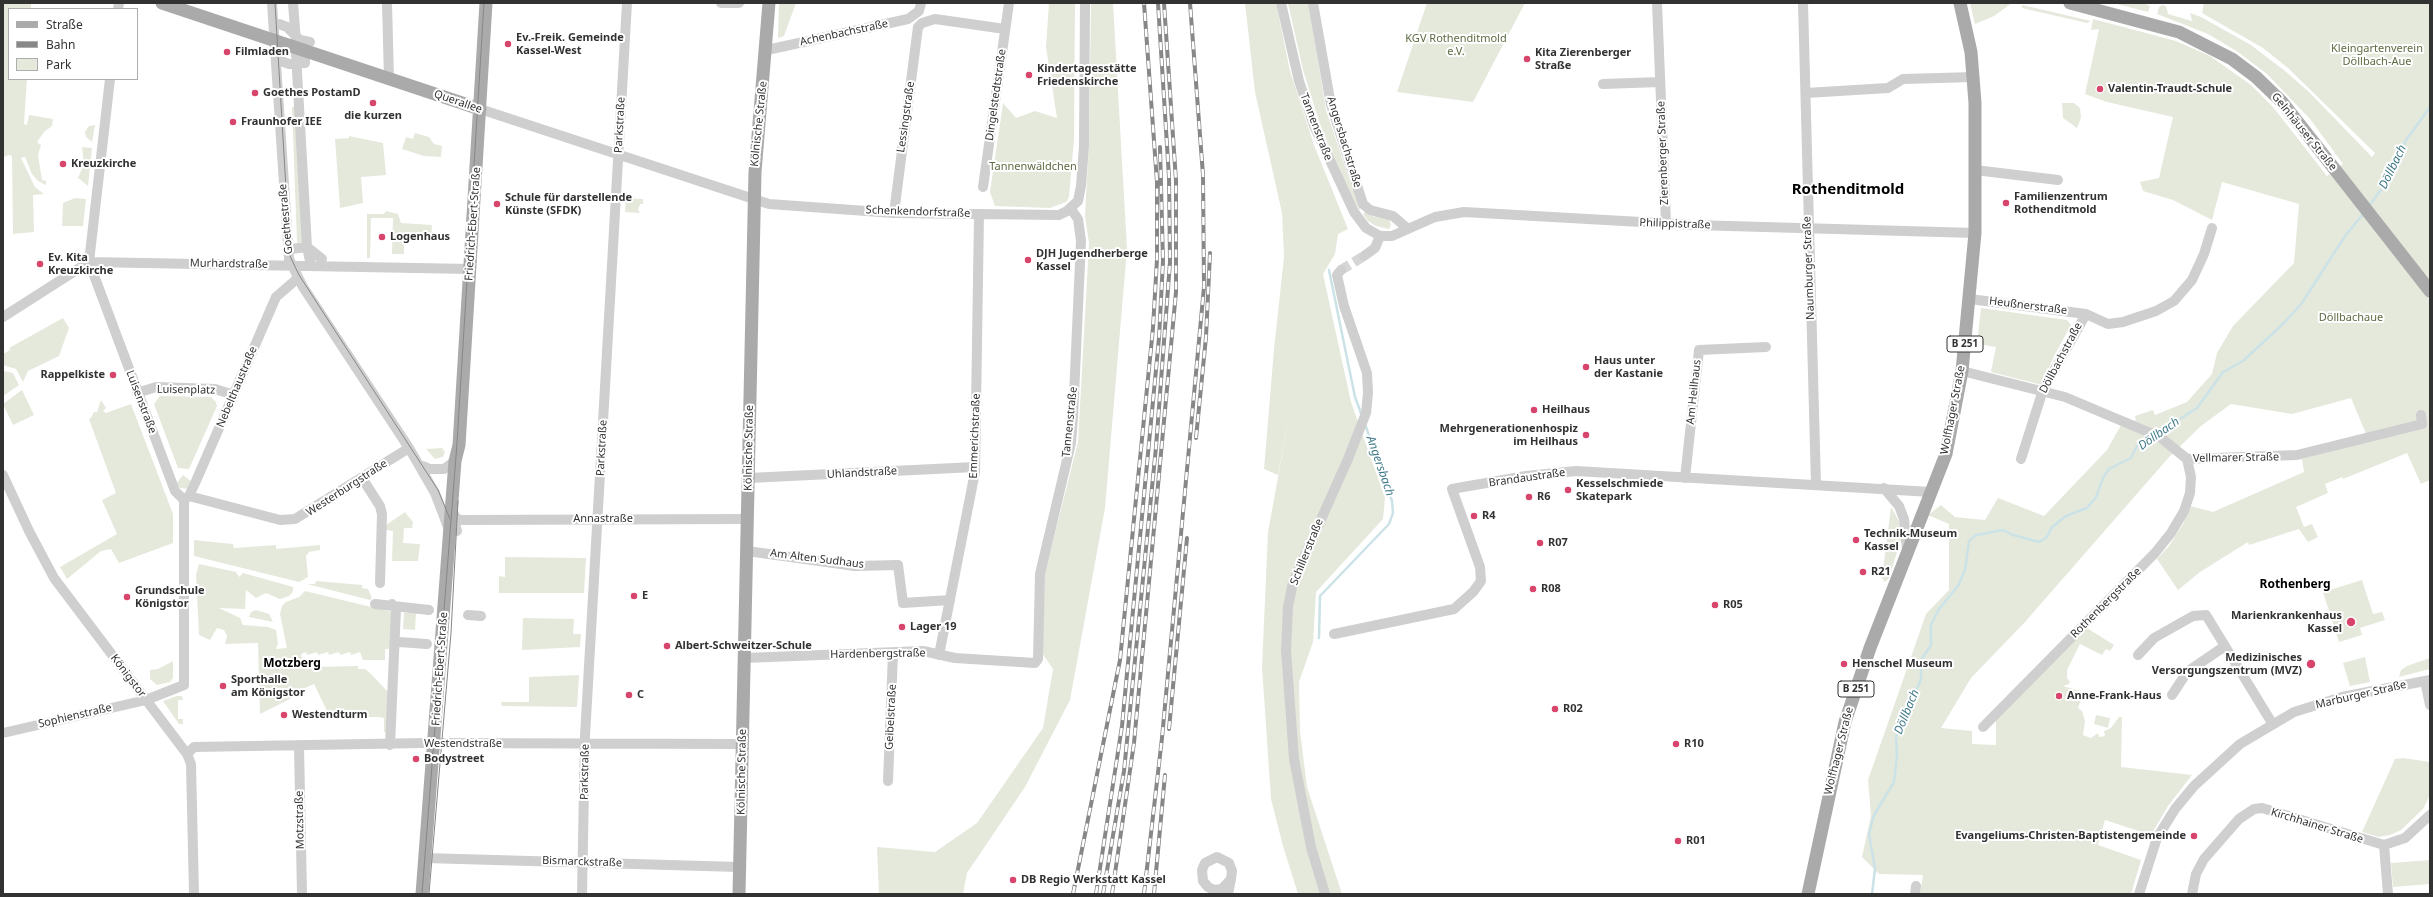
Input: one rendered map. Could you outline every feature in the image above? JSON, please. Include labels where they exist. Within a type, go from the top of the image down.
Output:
[{"type":"main road","name":"Querallee","points":[[162,3],[480,109]]},
{"type":"main road","name":"Friedrich-Ebert-Straße","points":[[422,894],[429,858],[439,744],[454,524],[461,462],[459,445],[486,3]]},
{"type":"main road","name":"Kölnische Straße","points":[[739,894],[755,172],[770,3]]},
{"type":"main road","name":"Wolfhager Straße","points":[[1808,894],[1845,722],[1860,674],[1907,550],[1946,454],[1962,371],[1976,233],[1974,77],[1960,3]]},
{"type":"main road","name":"Gelnhäuser Straße","points":[[2070,3],[2179,32],[2232,59],[2256,77],[2282,102],[2430,291]]},
{"type":"main road","name":"Friedrich-Ebert-Straße","points":[[454,524],[455,461],[459,445]]},
{"type":"main road","name":"Friedrich-Ebert-Straße","points":[[429,858],[430,894]]},
{"type":"street","name":"Goethestraße","points":[[272,3],[286,240],[291,265],[408,448],[454,524]]},
{"type":"street","points":[[279,24],[287,27],[302,41],[293,3]]},
{"type":"street","points":[[387,3],[388,79]]},
{"type":"street","name":"Parkstraße","points":[[582,894],[585,744],[627,3]]},
{"type":"street","points":[[721,3],[739,4]]},
{"type":"street","name":"Dingelstedtstraße","points":[[983,187],[1009,3]]},
{"type":"street","name":"Schenkendorfstraße","points":[[755,200],[769,204],[894,213],[1059,215],[1071,208],[1078,201],[1084,146],[1085,3]]},
{"type":"street","name":"Tannenstraße","points":[[1282,3],[1297,73],[1314,126],[1354,212],[1366,228],[1380,236]]},
{"type":"street","name":"Angersbachstraße","points":[[1313,3],[1332,111],[1363,204],[1370,210],[1393,216],[1408,229]]},
{"type":"street","name":"Zierenberger Straße","points":[[1657,3],[1666,223]]},
{"type":"street","name":"Naumburger Straße","points":[[1803,3],[1816,485]]},
{"type":"street","name":"Achenbachstraße","points":[[767,50],[901,21],[915,15],[920,7]]},
{"type":"street","name":"Lessingstraße","points":[[894,213],[917,33],[922,23],[935,19],[1005,29]]},
{"type":"street","points":[[283,64],[303,60],[307,247],[307,261],[322,259],[307,247],[291,248]]},
{"type":"street","points":[[1806,93],[1888,88],[1903,79],[1974,77]]},
{"type":"street","name":"Luisenstraße","points":[[110,80],[89,262],[175,492],[186,498]]},
{"type":"street","points":[[1603,84],[1660,82]]},
{"type":"street","name":"Querallee","points":[[480,109],[755,200]]},
{"type":"street","points":[[1975,170],[2058,180]]},
{"type":"street","name":"Tannenstraße","points":[[1038,658],[1040,574],[1071,443],[1073,417],[1081,241],[1078,219],[1071,208]]},
{"type":"street","name":"Philippistraße","points":[[1380,236],[1392,236],[1435,217],[1464,212],[1666,223],[1976,233]]},
{"type":"street","name":"Emmerichstraße","points":[[939,655],[975,467],[979,214]]},
{"type":"street","name":"Döllbachstraße","points":[[2021,459],[2043,390],[2047,385],[2058,359],[2086,314],[2108,324],[2156,311],[2174,301],[2192,280],[2204,254],[2212,228]]},
{"type":"street","points":[[1364,256],[1375,248],[1380,236]]},
{"type":"street","name":"Murhardstraße","points":[[89,262],[291,265],[307,261],[470,269]]},
{"type":"street","points":[[3,317],[89,262]]},
{"type":"street","name":"Schillerstraße","points":[[1325,894],[1311,847],[1294,759],[1286,650],[1288,614],[1293,582],[1366,414],[1368,393],[1367,374],[1344,306],[1337,275],[1341,270]]},
{"type":"street","name":"Nebelthaustraße","points":[[186,498],[234,395],[276,297],[298,278]]},
{"type":"street","name":"Heußnerstraße","points":[[1970,299],[2086,314]]},
{"type":"street","name":"Am Heilhaus","points":[[1685,478],[1699,350],[1766,347]]},
{"type":"street","name":"Vellmarer Straße","points":[[1962,371],[2043,390],[2065,397],[2156,436],[2187,459],[2297,455],[2422,424],[2421,415]]},
{"type":"street","name":"Luisenplatz","points":[[137,393],[164,387],[215,389],[234,395]]},
{"type":"street","name":"Goethestraße","points":[[408,448],[423,466],[454,524]]},
{"type":"street","name":"Westerburgstraße","points":[[186,498],[280,520],[290,520],[305,515],[408,448]]},
{"type":"street","name":"Rothenbergstraße","points":[[1983,727],[2155,553],[2171,533],[2184,511],[2190,493],[2191,477],[2187,459]]},
{"type":"street","points":[[423,466],[430,469],[444,469],[455,461]]},
{"type":"street","name":"Uhlandstraße","points":[[749,478],[975,467]]},
{"type":"street","name":"Brandaustraße","points":[[1334,634],[1454,609],[1473,592],[1481,580],[1480,567],[1452,489],[1526,476],[1576,471],[1884,488],[1931,492]]},
{"type":"street","name":"Königstor","points":[[3,475],[28,531],[54,578],[187,754],[191,764],[194,894]]},
{"type":"street","points":[[362,478],[380,506],[382,514],[380,583]]},
{"type":"street","points":[[1884,488],[1899,506],[1904,520],[1907,550]]},
{"type":"street","points":[[146,700],[184,685],[186,498]]},
{"type":"street","name":"Annastraße","points":[[454,524],[598,519],[748,519]]},
{"type":"street","name":"Am Alten Sudhaus","points":[[747,551],[856,566],[898,565],[903,603],[950,600]]},
{"type":"street","points":[[375,604],[429,610]]},
{"type":"street","points":[[398,606],[399,646],[427,644]]},
{"type":"street","points":[[390,745],[396,609],[398,606]]},
{"type":"street","points":[[2138,655],[2154,638],[2193,616],[2206,614],[2272,723]]},
{"type":"street","points":[[468,615],[481,616]]},
{"type":"street","points":[[2172,695],[2187,672],[2225,646]]},
{"type":"street","name":"Hardenbergstraße","points":[[744,658],[923,651],[963,661],[1035,663],[1038,658]]},
{"type":"street","name":"Geibelstraße","points":[[888,782],[893,653]]},
{"type":"street","points":[[2427,681],[2430,705]]},
{"type":"street","name":"Marburger Straße","points":[[2139,894],[2157,838],[2175,809],[2194,786],[2240,744],[2272,723],[2294,712],[2338,698],[2427,681]]},
{"type":"street","name":"Sophienstraße","points":[[3,733],[146,700]]},
{"type":"street","name":"Westendstraße","points":[[187,754],[194,747],[439,744],[742,744]]},
{"type":"street","name":"Motzstraße","points":[[299,746],[302,894]]},
{"type":"street","name":"Kirchhainer Straße","points":[[2192,894],[2196,874],[2204,859],[2239,819],[2254,809],[2262,808],[2384,845]]},
{"type":"street","points":[[2388,894],[2384,845],[2405,838],[2430,814]]},
{"type":"street","name":"Bismarckstraße","points":[[429,858],[739,867]]},
{"type":"street","points":[[1228,894],[1231,880]]},
{"type":"green space","points":[[3,3],[31,3],[31,8],[8,8],[8,80],[27,80],[24,124],[27,125],[29,115],[53,119],[52,126],[44,132],[37,142],[41,145],[38,155],[42,180],[46,181],[46,185],[38,181],[32,174],[25,157],[21,158],[35,187],[44,194],[33,195],[34,232],[13,234],[12,156],[9,155],[3,157]]},
{"type":"green space","points":[[779,3],[796,3],[784,36],[778,38]]},
{"type":"green space","name":"Tannenwäldchen","points":[[1049,3],[1075,3],[1074,139],[1069,197],[1066,202],[1050,208],[995,206],[990,192],[1003,103],[1016,118],[1035,111],[1057,118],[1046,47]]},
{"type":"green space","points":[[1091,3],[1113,3],[1127,249],[1105,508],[1070,700],[1025,787],[967,873],[963,894],[879,894],[877,847],[935,852],[977,823],[1043,728],[1053,669],[1042,653],[1045,573],[1078,442],[1089,243],[1085,216],[1089,142]]},
{"type":"green space","points":[[1245,3],[1276,3],[1290,71],[1314,145],[1348,229],[1338,234],[1335,254],[1323,274],[1351,402],[1385,498],[1383,519],[1316,592],[1313,642],[1299,682],[1300,731],[1307,787],[1342,894],[1298,894],[1283,846],[1271,799],[1262,667],[1268,532],[1290,411],[1278,475],[1264,469],[1274,349],[1284,257],[1282,213],[1255,92]]},
{"type":"green space","points":[[1288,3],[1309,3],[1326,110],[1350,181],[1362,207],[1359,210],[1344,183],[1320,124],[1303,70]]},
{"type":"green space","name":"KGV Rothenditmold e.V.","points":[[1427,3],[1525,3],[1473,102],[1397,92]]},
{"type":"green space","points":[[1970,3],[2012,3],[1994,16],[1975,24]]},
{"type":"green space","points":[[2113,3],[2143,3],[2150,6],[2148,12]]},
{"type":"green space","name":"Döllbachaue","points":[[2204,3],[2430,3],[2430,480],[2421,484],[2407,453],[2343,479],[2342,477],[2325,484],[2328,493],[2296,507],[2304,527],[2312,524],[2318,537],[2308,542],[2299,529],[2249,545],[2248,542],[2200,572],[2178,590],[2157,559],[2169,546],[2183,524],[2190,506],[2213,512],[2304,472],[2302,459],[2369,441],[2351,398],[2292,414],[2231,404],[2201,426],[2170,456],[2025,622],[1971,678],[1941,728],[1972,731],[1972,744],[1996,745],[1996,719],[2087,628],[2114,645],[2110,651],[2106,649],[2102,655],[2080,644],[2067,670],[2067,678],[2070,682],[2069,684],[2063,686],[2080,691],[2077,697],[2081,700],[2078,708],[2082,711],[2085,721],[2083,735],[2091,738],[2098,733],[2099,737],[2105,736],[2104,731],[2111,728],[2119,717],[2122,717],[2121,767],[2192,775],[2168,806],[2151,835],[2105,820],[2098,845],[2141,860],[2131,894],[1920,894],[1923,875],[1879,874],[1862,857],[1871,816],[1868,780],[1926,614],[1949,590],[1949,524],[1928,515],[1941,505],[1955,517],[1985,520],[1998,498],[2044,516],[2107,450],[2125,418],[2134,421],[2136,420],[2135,416],[2153,410],[2155,415],[2187,402],[2212,374],[2217,353],[2233,326],[2294,263],[2299,204],[2222,182],[2212,220],[2173,200],[2143,191],[2140,182],[2159,178],[2173,117],[2107,102],[2085,94],[2099,29],[2091,30],[2093,19],[2176,41],[2210,56],[2251,85],[2273,107],[2327,176],[2343,164],[2310,119],[2267,74],[2238,52],[2208,34],[2157,14],[2159,7],[2162,5],[2166,6],[2168,14],[2192,21],[2190,13],[2201,17],[2251,45],[2285,71],[2309,92],[2372,157],[2375,153],[2288,68],[2263,48],[2202,13]]},
{"type":"green space","points":[[2022,5],[2091,21],[2087,23],[2022,8]]},
{"type":"green space","points":[[2062,103],[2074,103],[2080,108],[2081,118],[2077,128],[2063,118]]},
{"type":"green space","points":[[292,107],[296,107],[304,242],[297,243]]},
{"type":"green space","points":[[95,125],[92,142],[86,137],[85,132],[89,126]]},
{"type":"green space","points":[[415,133],[429,137],[434,144],[442,146],[441,157],[424,156],[402,149],[406,137],[413,139]]},
{"type":"green space","points":[[349,136],[383,143],[386,175],[361,177],[363,203],[340,208],[335,139],[349,138]]},
{"type":"green space","points":[[82,147],[92,148],[88,186],[78,178],[84,164]]},
{"type":"green space","points":[[75,198],[86,199],[83,226],[62,226],[63,203]]},
{"type":"green space","points":[[626,198],[643,199],[643,204],[640,204],[638,210],[640,213],[625,212]]},
{"type":"green space","points":[[386,211],[398,214],[401,223],[432,225],[431,241],[404,241],[404,254],[392,254],[393,218],[371,218],[370,258],[367,258],[367,214],[384,214]]},
{"type":"green space","points":[[1365,212],[1372,216],[1389,219],[1391,225],[1389,229],[1376,226],[1368,221],[1363,214]]},
{"type":"green space","points":[[1981,308],[2067,320],[2071,325],[2054,356],[2042,385],[1991,372],[1996,347],[1977,344]]},
{"type":"green space","points":[[63,318],[69,328],[59,356],[28,371],[23,382],[16,369],[3,365],[3,354],[10,350],[9,348]]},
{"type":"green space","points":[[3,371],[13,373],[19,385],[3,396]]},
{"type":"green space","points":[[22,390],[34,415],[13,425],[3,404]]},
{"type":"green space","points":[[160,396],[211,397],[216,402],[217,406],[189,469],[178,468],[154,404]]},
{"type":"green space","points":[[101,400],[106,408],[103,411],[106,413],[131,404],[173,514],[173,543],[119,563],[111,549],[101,551],[67,579],[60,567],[117,534],[102,500],[116,493],[89,419],[94,412],[97,412]]},
{"type":"green space","points":[[442,448],[445,452],[443,457],[435,459],[426,449]]},
{"type":"green space","points":[[183,475],[192,482],[188,489],[180,488],[176,484]]},
{"type":"green space","points":[[1891,507],[1899,521],[1901,539],[1889,578],[1885,582],[1882,578]]},
{"type":"green space","points":[[405,512],[413,522],[412,528],[404,528],[403,543],[420,544],[418,561],[392,561],[393,531],[386,530],[386,525]]},
{"type":"green space","points":[[194,540],[233,544],[234,548],[276,545],[276,549],[320,545],[320,550],[309,552],[306,556],[308,577],[299,582],[194,556]]},
{"type":"green space","points":[[505,557],[586,558],[584,593],[499,593],[499,576],[505,577]]},
{"type":"green space","points":[[199,564],[236,572],[239,577],[243,573],[293,587],[293,592],[289,596],[280,599],[266,593],[256,598],[246,590],[245,609],[219,608],[240,618],[243,625],[268,627],[276,630],[278,643],[276,649],[287,648],[280,614],[282,606],[286,602],[299,597],[305,591],[392,612],[390,649],[385,649],[385,660],[363,660],[360,652],[351,655],[350,652],[340,655],[339,652],[329,655],[328,652],[318,655],[317,652],[307,655],[306,652],[301,654],[304,669],[312,669],[312,667],[358,666],[358,669],[365,669],[370,673],[388,692],[387,732],[384,732],[384,718],[330,717],[314,684],[296,692],[290,688],[294,697],[260,714],[258,643],[225,644],[227,636],[224,630],[217,628],[210,640],[199,635],[196,575]]},
{"type":"green space","points":[[2362,580],[2373,614],[2382,612],[2385,620],[2360,628],[2362,635],[2339,642],[2323,592]]},
{"type":"green space","points":[[316,581],[362,585],[362,588],[368,589],[372,598],[370,600],[307,584],[315,584]]},
{"type":"green space","points":[[256,610],[269,614],[273,622],[249,617],[251,612]]},
{"type":"green space","points":[[404,613],[416,613],[415,630],[403,629]]},
{"type":"green space","points":[[523,618],[574,619],[573,634],[581,634],[580,647],[522,650]]},
{"type":"green space","points":[[2365,657],[2370,682],[2350,686],[2343,663]]},
{"type":"green space","points":[[2430,658],[2430,669],[2399,677],[2401,670],[2407,666]]},
{"type":"green space","points":[[173,661],[173,678],[170,682],[157,685],[150,679],[150,670],[158,669]]},
{"type":"green space","points":[[579,675],[577,707],[502,706],[501,702],[529,702],[529,677]]},
{"type":"green space","points":[[177,696],[182,696],[183,700],[178,700],[178,719],[183,719],[183,724],[179,724],[163,701]]},
{"type":"green space","points":[[2096,715],[2110,718],[2108,728],[2094,724]]},
{"type":"green space","points":[[2403,758],[2430,762],[2430,795],[2423,809],[2401,830],[2390,835],[2379,837],[2362,832],[2395,759]]},
{"type":"green space","points":[[2430,860],[2430,884],[2393,887],[2391,863]]},
{"type":"waterway","name":"Döllbach","points":[[2369,206],[2391,176],[2406,140],[2430,107]]},
{"type":"waterway","name":"Döllbach","points":[[2158,433],[2197,408],[2223,372],[2243,361],[2284,323],[2302,303],[2345,236],[2364,213]]},
{"type":"waterway","name":"Angersbach","points":[[1329,270],[1355,397],[1362,416]]},
{"type":"waterway","name":"Angersbach","points":[[1319,638],[1320,596],[1389,524],[1393,513],[1392,501],[1365,424]]},
{"type":"waterway","name":"Döllbach","points":[[1872,894],[1875,869],[1869,834],[1874,815],[1894,782],[1897,755],[1896,737],[1921,679],[1921,660],[1931,645],[1931,625],[1939,609],[1958,586],[1965,570],[1969,541],[1976,535],[2003,530],[2013,535],[2039,542],[2047,537],[2052,527],[2066,516],[2087,508],[2096,497],[2103,478],[2109,469],[2131,458],[2137,446],[2152,437]]},
{"type":"tunnel","points":[[1341,270],[1364,256]]},
{"type":"tram line","points":[[275,3],[290,256],[299,275],[438,490],[450,519]]},
{"type":"tram line","points":[[422,894],[457,443],[484,3]]},
{"type":"tram line","points":[[429,894],[451,633],[458,501]]},
{"type":"railway","points":[[1073,894],[1120,660],[1153,328],[1157,259],[1157,182],[1144,3]]},
{"type":"railway","points":[[1103,894],[1124,771],[1156,447],[1170,262],[1169,177],[1158,3]]},
{"type":"railway","points":[[1112,894],[1134,743],[1176,292],[1176,181],[1164,3]]},
{"type":"railway","points":[[1144,894],[1162,738],[1204,287],[1203,175],[1190,3]]},
{"type":"railway","points":[[1096,894],[1122,726],[1159,338],[1163,261],[1160,147]]},
{"type":"railway","points":[[1196,438],[1206,337],[1210,253]]},
{"type":"railway","points":[[1169,729],[1187,538]]},
{"type":"railway","points":[[1154,894],[1165,775]]},
{"type":"place","name":"Ev.-Freik. Gemeinde Kassel-West","points":[[508,44]]},
{"type":"place","name":"Filmladen","points":[[227,52]]},
{"type":"place","name":"Kita Zierenberger Straße","points":[[1527,59]]},
{"type":"place","name":"Kindertagesstätte Friedenskirche","points":[[1029,75]]},
{"type":"place","name":"Valentin-Traudt-Schule","points":[[2100,89]]},
{"type":"place","name":"Goethes PostamD","points":[[255,93]]},
{"type":"place","name":"die kurzen","points":[[373,103]]},
{"type":"place","name":"Fraunhofer IEE","points":[[233,122]]},
{"type":"place","name":"Kreuzkirche","points":[[63,164]]},
{"type":"place","name":"Familienzentrum Rothenditmold","points":[[2006,203]]},
{"type":"place","name":"Schule für darstellende Künste (SFDK)","points":[[497,204]]},
{"type":"place","name":"Logenhaus","points":[[382,237]]},
{"type":"place","name":"DJH Jugendherberge Kassel","points":[[1028,260]]},
{"type":"place","name":"Ev. Kita Kreuzkirche","points":[[40,264]]},
{"type":"place","name":"Haus unter der Kastanie","points":[[1586,367]]},
{"type":"place","name":"Rappelkiste","points":[[113,375]]},
{"type":"place","name":"Heilhaus","points":[[1534,410]]},
{"type":"place","name":"Mehrgenerationenhospiz im Heilhaus","points":[[1586,435]]},
{"type":"place","name":"Kesselschmiede Skatepark","points":[[1568,490]]},
{"type":"place","name":"R6","points":[[1529,497]]},
{"type":"place","name":"R4","points":[[1474,516]]},
{"type":"place","name":"Technik-Museum Kassel","points":[[1856,540]]},
{"type":"place","name":"R07","points":[[1540,543]]},
{"type":"place","name":"R21","points":[[1863,572]]},
{"type":"place","name":"R08","points":[[1533,589]]},
{"type":"place","name":"E","points":[[634,596]]},
{"type":"place","name":"Grundschule Königstor","points":[[127,597]]},
{"type":"place","name":"R05","points":[[1715,605]]},
{"type":"place","name":"Marienkrankenhaus Kassel","points":[[2351,622]]},
{"type":"place","name":"Lager 19","points":[[902,627]]},
{"type":"place","name":"Albert-Schweitzer-Schule","points":[[667,646]]},
{"type":"place","name":"Henschel Museum","points":[[1844,664]]},
{"type":"place","name":"Medizinisches Versorgungszentrum (MVZ)","points":[[2311,664]]},
{"type":"place","name":"Sporthalle am Königstor","points":[[223,686]]},
{"type":"place","name":"C","points":[[629,695]]},
{"type":"place","name":"Anne-Frank-Haus","points":[[2059,696]]},
{"type":"place","name":"R02","points":[[1555,709]]},
{"type":"place","name":"Westendturm","points":[[284,715]]},
{"type":"place","name":"R10","points":[[1676,744]]},
{"type":"place","name":"Bodystreet","points":[[416,759]]},
{"type":"place","name":"Evangeliums-Christen-Baptistengemeinde","points":[[2194,836]]},
{"type":"place","name":"R01","points":[[1678,841]]},
{"type":"place","name":"DB Regio Werkstatt Kassel","points":[[1013,880]]},
{"type":"district","name":"Rothenditmold","points":[[1848,190]]},
{"type":"district","name":"Rothenberg","points":[[2295,585]]},
{"type":"district","name":"Motzberg","points":[[292,664]]},
{"type":"park label","name":"Kleingartenverein Döllbach-Aue","points":[[2377,55]]}]
